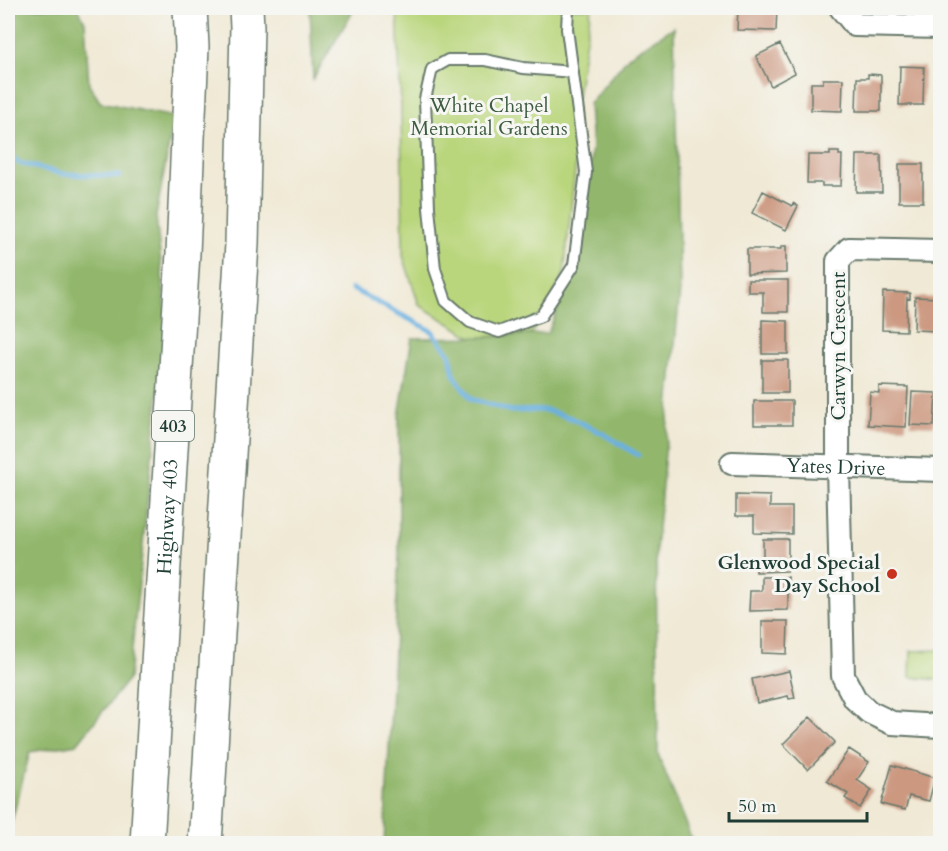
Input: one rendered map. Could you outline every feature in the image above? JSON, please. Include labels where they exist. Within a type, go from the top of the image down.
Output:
[{"type":"highway","name":"Highway 403","points":[[147,843],[183,253],[192,47],[190,8]]},
{"type":"highway","points":[[205,843],[242,244],[246,8]]},
{"type":"street","points":[[841,8],[855,25],[940,27]]},
{"type":"street","name":"Carwyn Crescent","points":[[940,251],[849,249],[838,261],[838,466],[843,676],[855,699],[869,712],[892,723],[940,726]]},
{"type":"street","name":"Yates Drive","points":[[732,463],[940,470]]},
{"type":"lane","points":[[568,8],[567,29],[573,72],[586,172],[574,264],[541,316],[500,332],[471,322],[446,301],[435,269],[429,207],[424,99],[432,69],[448,60],[485,60],[523,68],[573,72]]},
{"type":"green space","points":[[8,8],[78,8],[85,22],[89,84],[100,102],[174,117],[156,216],[169,341],[159,390],[129,678],[77,744],[30,752],[8,835]]},
{"type":"green space","points":[[310,8],[355,8],[313,79]]},
{"type":"green space","name":"White Chapel Memorial Gardens","points":[[397,8],[591,8],[576,101],[577,151],[564,274],[532,333],[473,338],[419,305],[403,256]]},
{"type":"green space","points":[[674,27],[680,290],[656,550],[658,754],[693,843],[384,844],[399,555],[399,416],[412,338],[548,333],[581,247],[592,147],[589,104],[630,55]]},
{"type":"green space","points":[[940,650],[940,680],[910,677],[911,651]]},
{"type":"building","points":[[738,8],[777,8],[776,31],[737,30]]},
{"type":"building","points":[[780,44],[795,73],[771,86],[756,56]]},
{"type":"building","points":[[900,66],[924,67],[923,105],[899,105]]},
{"type":"building","points":[[868,74],[881,75],[881,111],[856,111],[857,78],[868,78]]},
{"type":"building","points":[[823,79],[843,79],[842,111],[811,110],[811,83],[823,83]]},
{"type":"building","points":[[830,152],[839,152],[839,155],[842,155],[841,186],[807,183],[808,155],[830,155]]},
{"type":"building","points":[[857,155],[881,155],[882,192],[856,192]]},
{"type":"building","points":[[899,164],[923,164],[923,202],[899,202]]},
{"type":"building","points":[[763,191],[792,206],[793,203],[798,206],[786,230],[752,213]]},
{"type":"building","points":[[781,246],[786,246],[786,273],[747,274],[747,249],[781,249]]},
{"type":"building","points":[[748,280],[788,280],[788,312],[763,312],[763,292],[748,292]]},
{"type":"building","points":[[883,292],[910,293],[910,299],[907,298],[906,331],[882,330]]},
{"type":"building","points":[[915,297],[940,298],[938,331],[914,330]]},
{"type":"building","points":[[762,320],[788,321],[788,354],[762,354]]},
{"type":"building","points":[[762,360],[788,360],[788,393],[762,393]]},
{"type":"building","points":[[879,386],[908,387],[906,427],[868,425],[870,392],[879,393]]},
{"type":"building","points":[[912,392],[936,393],[934,426],[910,425]]},
{"type":"building","points":[[754,401],[792,401],[792,425],[754,425]]},
{"type":"building","points":[[736,495],[770,496],[770,507],[792,507],[792,534],[754,533],[754,516],[736,516]]},
{"type":"building","points":[[763,539],[788,539],[788,571],[756,572],[756,558],[763,558]]},
{"type":"building","points":[[762,577],[788,577],[788,610],[749,611],[750,591],[762,591]]},
{"type":"building","points":[[762,621],[788,621],[787,654],[762,653]]},
{"type":"building","points":[[789,671],[795,698],[789,699],[788,696],[757,703],[752,679]]},
{"type":"building","points":[[810,717],[835,742],[808,770],[783,744]]},
{"type":"building","points":[[849,749],[869,762],[857,780],[872,790],[860,808],[845,798],[848,794],[827,781]]},
{"type":"building","points":[[892,765],[935,778],[929,801],[909,796],[905,810],[881,804]]},
{"type":"building","points":[[937,775],[940,775],[940,807],[936,807]]},
{"type":"waterway","points":[[8,153],[19,163],[63,174],[120,176]]},
{"type":"waterway","points":[[352,289],[432,331],[450,354],[454,375],[471,399],[511,411],[545,410],[571,418],[602,433],[638,455]]},
{"type":"place","name":"Glenwood Special Day School","points":[[892,574]]}]
